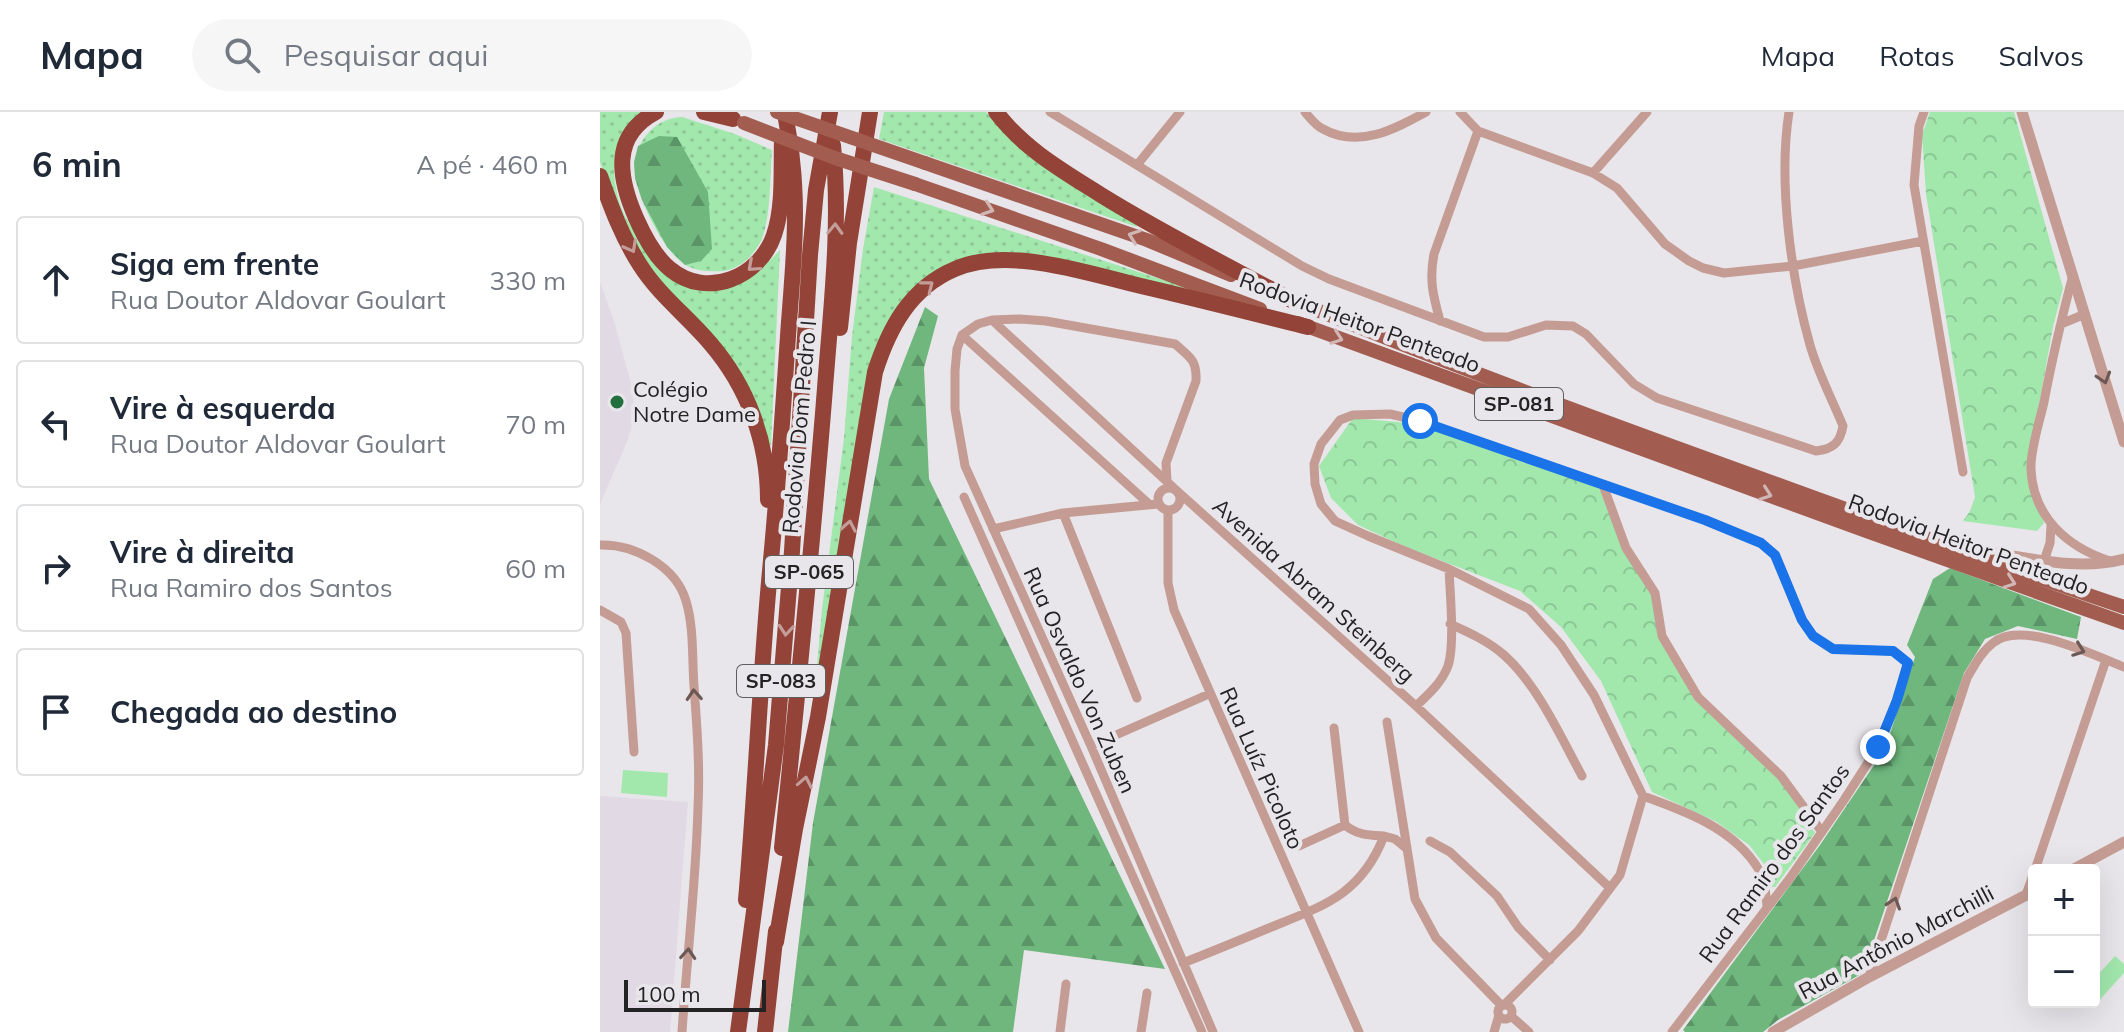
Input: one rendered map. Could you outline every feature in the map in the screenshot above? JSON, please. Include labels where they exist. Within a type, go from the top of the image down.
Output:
[{"type":"highway","points":[[656,112],[631,133],[623,149],[622,181],[627,198],[641,230],[670,269],[685,278],[718,282],[748,273],[759,263],[774,236],[779,215],[782,112]]},
{"type":"highway","points":[[704,112],[739,121]]},
{"type":"highway","name":"Rodovia Dom Pedro I","points":[[737,1032],[792,276],[793,161],[782,112]]},
{"type":"highway","name":"Rodovia Dom Pedro I","points":[[765,1032],[802,661],[833,278],[837,181],[830,112]]},
{"type":"highway","name":"SP-083","points":[[737,1032],[776,745],[798,467],[804,328],[816,190],[830,112]]},
{"type":"highway","name":"SP-083","points":[[802,661],[849,243],[870,112]]},
{"type":"highway","points":[[996,112],[1016,136],[1050,163],[1179,241],[1295,302]]},
{"type":"highway","points":[[600,176],[614,218],[640,265],[725,362],[752,408],[760,434],[768,497],[755,665],[756,738]]},
{"type":"highway","points":[[776,942],[818,717],[873,383],[884,346],[906,306],[921,290],[953,270],[971,263],[1015,261],[1080,272],[1308,327]]},
{"type":"main road","name":"Rodovia Heitor Penteado","points":[[717,112],[835,158],[1101,249],[2124,623]]},
{"type":"main road","name":"Rodovia Heitor Penteado","points":[[782,112],[1147,240],[1363,330],[1591,417],[2124,607]]},
{"type":"street","points":[[1137,165],[1180,112]]},
{"type":"street","points":[[1305,112],[1321,129],[1339,136],[1363,138],[1389,132],[1426,112]]},
{"type":"street","points":[[1460,112],[1478,131],[1593,173],[1617,188],[1665,244],[1703,268],[1724,273],[1793,266],[1923,241]]},
{"type":"street","points":[[1593,173],[1647,112]]},
{"type":"street","points":[[1052,113],[1302,266],[1329,279],[1484,337],[1508,337],[1546,325],[1573,326],[1586,334],[1634,384],[1657,398],[1816,451],[1828,450],[1836,443],[1843,426],[1810,345],[1793,266],[1784,159],[1789,112]]},
{"type":"street","points":[[1924,112],[1919,126],[1914,185],[1963,472]]},
{"type":"street","points":[[2022,112],[2124,442]]},
{"type":"street","points":[[1440,321],[1431,286],[1431,269],[1478,131]]},
{"type":"street","points":[[2073,274],[2057,333],[2031,468],[2039,506],[2051,525],[2080,548],[2119,561]]},
{"type":"street","points":[[2061,324],[2085,314]]},
{"type":"street","points":[[1154,504],[1164,489],[1176,490],[1179,495],[1178,506],[1168,511],[1154,504],[962,335],[978,324],[992,320],[1020,319],[1175,344],[1196,367],[1196,381],[1166,463],[1167,481]]},
{"type":"street","name":"Avenida Abram Steinberg","points":[[992,320],[1416,706],[1610,888]]},
{"type":"street","name":"Rua Osvaldo Von Zuben","points":[[962,335],[957,349],[955,409],[965,466],[1091,746],[1213,1032]]},
{"type":"street","points":[[1497,1032],[1506,1011],[1521,996],[1525,986],[1578,931],[1620,875],[1643,796],[1594,695],[1561,645],[1529,609],[1449,569],[1335,521],[1321,504],[1315,484],[1314,464],[1321,444],[1340,420],[1353,415],[1390,414],[1420,421],[1603,485],[1626,548],[1655,593],[1662,636],[1698,697],[1781,776],[1822,832]]},
{"type":"street","name":"Rua Ramiro dos Santos","points":[[1603,485],[1761,543],[1775,555],[1802,620],[1813,636],[1833,649],[1893,651],[1908,663],[1878,747],[1822,832],[1672,1032]]},
{"type":"street","name":"Rua Osvaldo Von Zuben","points":[[964,497],[1202,1032]]},
{"type":"street","points":[[993,529],[1063,513],[1154,504]]},
{"type":"street","name":"Rua Luíz Picoloto","points":[[1168,511],[1168,583],[1174,610],[1359,1032]]},
{"type":"street","points":[[1063,513],[1137,698]]},
{"type":"street","points":[[2044,561],[2050,543],[2051,525]]},
{"type":"street","points":[[600,545],[614,544],[638,551],[658,564],[674,580],[686,599],[698,752],[698,808],[682,1032]]},
{"type":"street","points":[[1953,548],[2076,564],[2098,565],[2119,561]]},
{"type":"street","points":[[1416,706],[1438,685],[1448,666],[1451,650],[1449,569]]},
{"type":"street","points":[[600,610],[621,622],[626,633],[634,752]]},
{"type":"street","points":[[1450,624],[1477,636],[1505,656],[1528,681],[1582,776]]},
{"type":"street","points":[[1869,977],[1967,678],[1977,660],[1994,640],[2014,634],[2040,636],[2124,667]]},
{"type":"street","points":[[2036,864],[2106,660]]},
{"type":"street","points":[[1091,746],[1209,694]]},
{"type":"street","points":[[1387,722],[1415,899],[1436,938],[1529,1032]]},
{"type":"street","points":[[1334,728],[1345,825],[1353,832],[1395,839],[1406,848]]},
{"type":"street","points":[[1643,796],[1716,828],[1742,849],[1759,871],[1767,907]]},
{"type":"street","points":[[1299,846],[1345,825]]},
{"type":"street","points":[[1183,963],[1323,906],[1349,889],[1369,867],[1384,836]]},
{"type":"street","points":[[1430,841],[1450,852],[1497,896],[1518,927],[1550,960]]},
{"type":"street","points":[[2083,864],[2124,842]]},
{"type":"street","name":"Rua Antônio Marchilli","points":[[1775,1031],[1869,977],[2028,894]]},
{"type":"street","points":[[1060,1032],[1066,984]]},
{"type":"street","points":[[1141,1032],[1147,993]]},
{"type":"shaded area","name":"Colégio Notre Dame","points":[[600,282],[632,387],[635,416],[600,504]]},
{"type":"shaded area","points":[[600,796],[688,802],[670,1032],[600,1032]]},
{"type":"green space","points":[[600,112],[642,112],[628,125],[615,153],[615,181],[622,208],[634,230],[698,290],[724,288],[744,281],[780,250],[771,445],[768,446],[760,422],[678,302],[638,251],[600,162]]},
{"type":"green space","points":[[884,112],[986,112],[1036,160],[1135,221],[1137,227],[879,139]]},
{"type":"green space","points":[[1930,112],[2014,112],[2063,288],[2028,466],[2044,523],[2037,531],[1963,521],[1975,497],[1926,194],[1922,135]]},
{"type":"green space","points":[[682,117],[772,150],[768,209],[761,241],[745,261],[729,270],[696,269],[675,257],[653,225],[637,185],[635,163],[641,142],[660,123]]},
{"type":"green space","points":[[659,136],[677,137],[708,192],[712,249],[701,261],[685,265],[667,247],[642,200],[635,178],[634,162],[638,146]]},
{"type":"green space","points":[[874,187],[1201,292],[1068,264],[961,262],[887,327],[815,688],[844,438],[852,336]]},
{"type":"green space","points":[[925,307],[938,316],[924,368],[929,479],[1165,969],[1024,950],[1013,1032],[788,1032],[813,823],[889,399]]},
{"type":"green space","points":[[1353,418],[1419,424],[1601,488],[1653,594],[1659,635],[1695,698],[1783,783],[1815,833],[1775,887],[1769,887],[1767,868],[1749,845],[1715,821],[1652,792],[1601,681],[1561,627],[1520,591],[1358,525],[1331,498],[1319,466]]},
{"type":"green space","points":[[1950,568],[2081,617],[2077,639],[2018,626],[1985,639],[1964,673],[1863,973],[1778,1020],[1763,1032],[1685,1032],[1683,1030],[1820,845],[1885,749],[1915,657],[1907,645],[1933,579]]},
{"type":"green space","points":[[623,770],[668,773],[667,797],[621,793]]},
{"type":"green space","points":[[2115,956],[2124,964],[2124,973],[2100,999],[2100,972]]},
{"type":"place","name":"Colégio Notre Dame","points":[[617,402]]},
{"type":"route","points":[[1420,421],[1705,520],[1761,543],[1775,555],[1802,620],[1813,636],[1833,649],[1893,651],[1908,663],[1878,747]]}]
